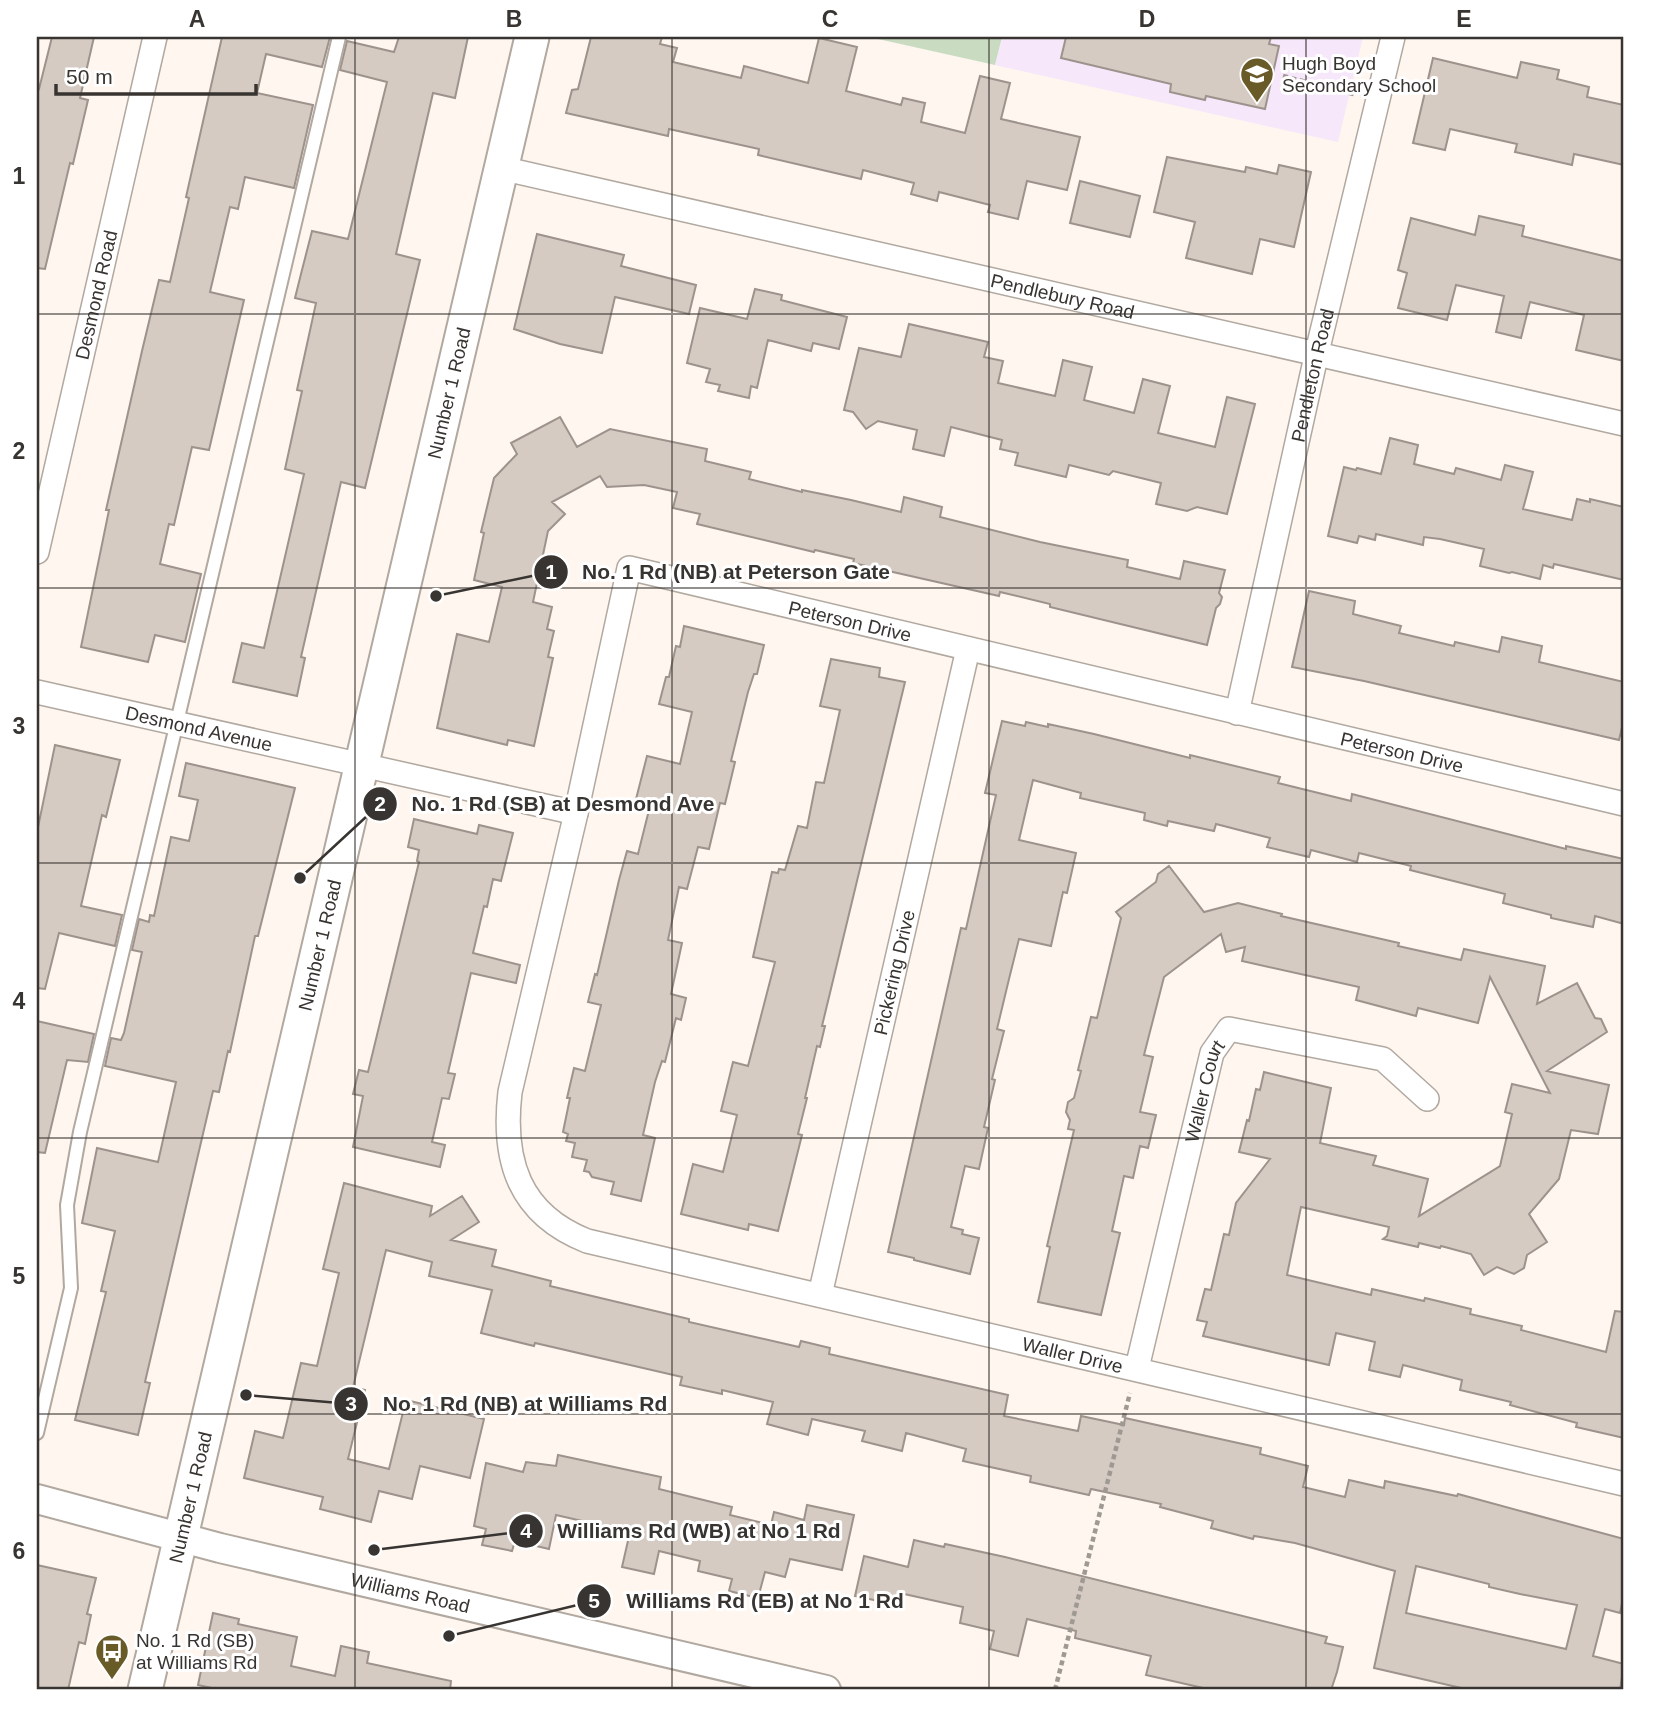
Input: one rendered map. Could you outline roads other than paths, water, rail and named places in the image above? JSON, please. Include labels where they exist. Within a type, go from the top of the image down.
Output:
[{"type":"main road","name":"Number 1 Road","points":[[145,1690],[532,37]]},
{"type":"street","name":"Desmond Road","points":[[37,552],[155,37]]},
{"type":"street","name":"Pendleton Road","points":[[1237,713],[1317,352],[1393,37]]},
{"type":"street","name":"Pendlebury Road","points":[[502,168],[1624,424]]},
{"type":"street","name":"Peterson Drive","points":[[532,1202],[508,1148],[507,1116],[510,1092],[576,813],[629,568],[1624,804]]},
{"type":"street","name":"Pickering Drive","points":[[820,1295],[968,649]]},
{"type":"street","name":"Desmond Avenue","points":[[37,692],[576,813]]},
{"type":"street","name":"Waller Court","points":[[1134,1379],[1212,1053],[1229,1029],[1383,1059],[1427,1099]]},
{"type":"street","name":"Waller Drive","points":[[532,1202],[552,1223],[587,1241],[820,1295],[1134,1379],[1624,1484]]},
{"type":"street","name":"Williams Road","points":[[37,1499],[220,1548],[826,1690]]},
{"type":"lane","points":[[37,1433],[71,1289],[67,1205],[80,1132],[339,37]]},
{"type":"place","name":"Hugh Boyd Secondary School","points":[[1257,104]]},
{"type":"place","name":"No. 1 Rd (NB) at Peterson Gate","points":[[436,596]]},
{"type":"place","name":"No. 1 Rd (SB) at Desmond Ave","points":[[300,878]]},
{"type":"place","name":"No. 1 Rd (NB) at Williams Rd","points":[[246,1395]]},
{"type":"place","name":"Williams Rd (WB) at No 1 Rd","points":[[374,1550]]},
{"type":"place","name":"Williams Rd (EB) at No 1 Rd","points":[[449,1636]]},
{"type":"place","name":"No. 1 Rd (SB) at Williams Rd","points":[[112,1681]]}]
